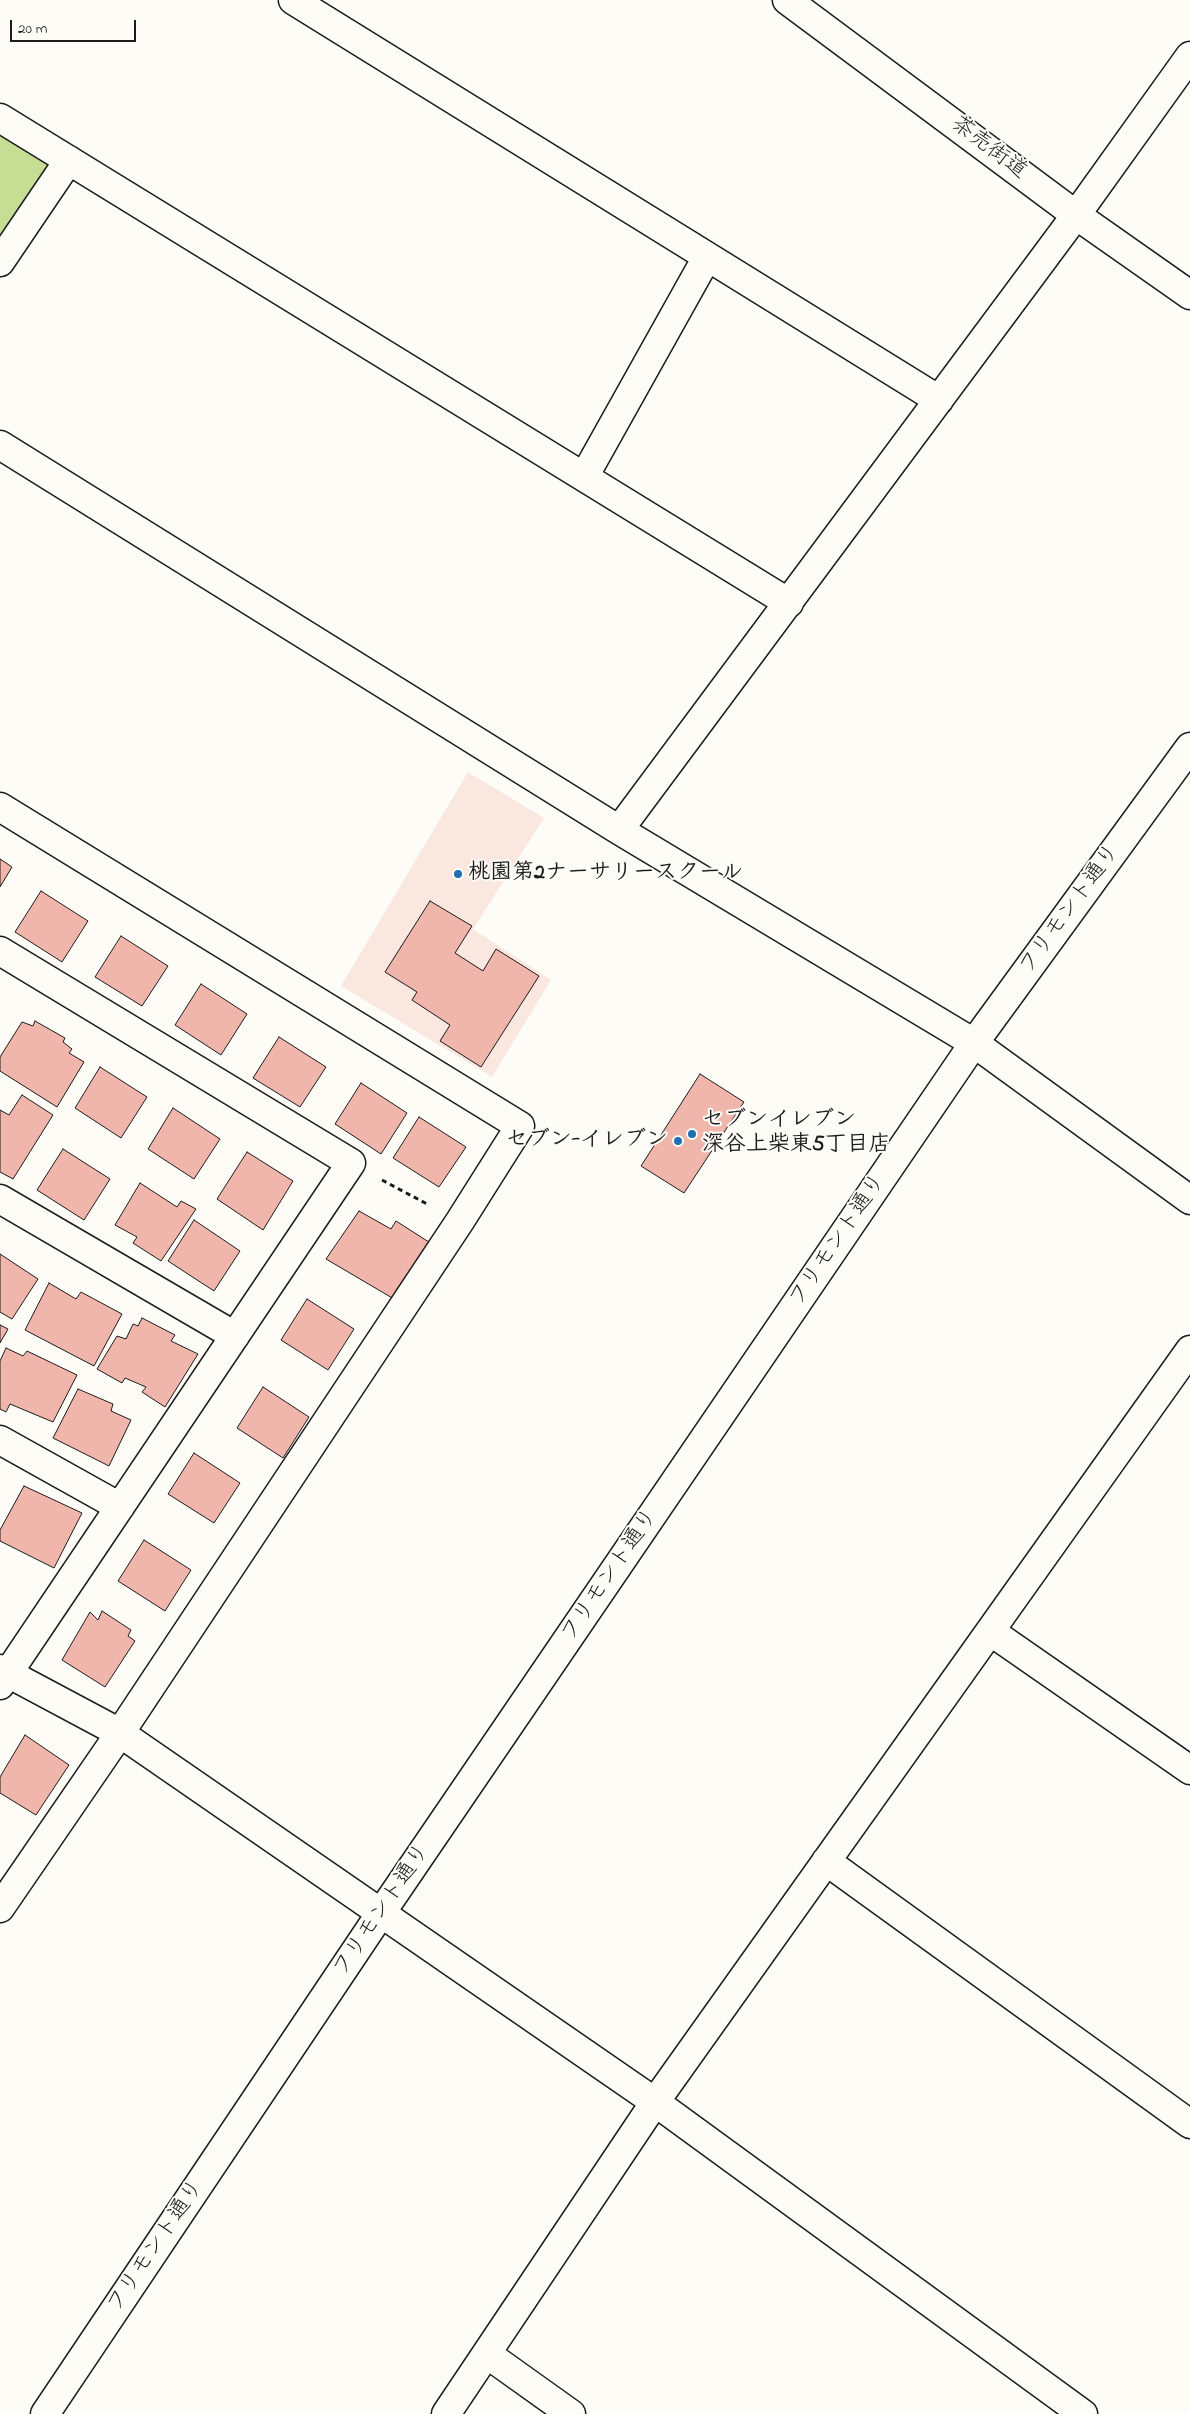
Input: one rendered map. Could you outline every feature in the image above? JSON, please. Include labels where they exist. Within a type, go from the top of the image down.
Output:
[{"type":"street","points":[[293,0],[939,400]]},
{"type":"street","name":"茶売街道","points":[[787,0],[1076,215],[1190,295]]},
{"type":"street","points":[[620,830],[1076,215],[1190,56]]},
{"type":"street","points":[[0,118],[789,603]]},
{"type":"street","points":[[0,262],[69,160]]},
{"type":"street","points":[[584,477],[707,257]]},
{"type":"street","points":[[0,445],[620,830],[974,1043],[1190,1200]]},
{"type":"street","name":"フリモント通り","points":[[45,2414],[381,1914],[974,1043],[1190,747]]},
{"type":"street","points":[[0,808],[520,1126],[460,1221],[120,1733],[0,1908]]},
{"type":"street","points":[[0,951],[351,1163],[120,1507],[3,1676],[120,1733],[655,2102],[1083,2414]]},
{"type":"street","points":[[0,1199],[235,1336]]},
{"type":"street","points":[[446,2414],[655,2102],[1190,1350]]},
{"type":"street","points":[[0,1440],[120,1507]]},
{"type":"street","points":[[990,1631],[1190,1770]]},
{"type":"street","points":[[826,1861],[1190,2124]]},
{"type":"street","points":[[487,2354],[571,2414]]},
{"type":"path","points":[[351,1163],[460,1221]]},
{"type":"shaded area","name":"桃園第2ナーサリースクール","points":[[468,772],[544,818],[473,929],[551,980],[492,1077],[341,986]]},
{"type":"green space","points":[[0,118],[69,160],[0,262]]},
{"type":"building","points":[[0,859],[12,867],[0,887]]},
{"type":"building","points":[[41,891],[88,921],[62,962],[15,932]]},
{"type":"building","name":"桃園第2ナーサリースクール","points":[[430,901],[472,926],[455,953],[483,971],[496,949],[539,976],[481,1067],[440,1041],[450,1025],[412,1000],[417,992],[385,972]]},
{"type":"building","points":[[121,936],[168,966],[142,1006],[95,977]]},
{"type":"building","points":[[201,984],[247,1014],[221,1055],[175,1025]]},
{"type":"building","points":[[35,1021],[65,1038],[63,1042],[72,1049],[69,1053],[84,1062],[57,1107],[0,1071],[0,1057],[22,1022],[33,1026]]},
{"type":"building","points":[[279,1037],[326,1067],[300,1107],[253,1078]]},
{"type":"building","points":[[100,1067],[147,1097],[121,1138],[75,1108]]},
{"type":"building","name":"セブンイレブン 深谷上柴東5丁目店","points":[[700,1074],[744,1102],[684,1193],[641,1166]]},
{"type":"building","points":[[361,1083],[407,1113],[381,1154],[335,1124]]},
{"type":"building","points":[[22,1095],[53,1115],[13,1179],[0,1172],[0,1110],[9,1115]]},
{"type":"building","points":[[173,1108],[220,1139],[194,1179],[148,1149]]},
{"type":"building","points":[[419,1117],[466,1147],[439,1187],[393,1158]]},
{"type":"building","points":[[63,1149],[110,1179],[84,1220],[37,1190]]},
{"type":"building","points":[[247,1152],[293,1181],[263,1230],[217,1199]]},
{"type":"building","points":[[140,1183],[177,1207],[181,1201],[196,1209],[161,1261],[133,1243],[137,1237],[115,1225]]},
{"type":"building","points":[[359,1211],[391,1229],[396,1221],[432,1244],[394,1299],[326,1259]]},
{"type":"building","points":[[194,1220],[240,1251],[214,1291],[168,1261]]},
{"type":"building","points":[[0,1254],[38,1279],[12,1319],[0,1312]]},
{"type":"building","points":[[49,1283],[76,1299],[81,1292],[122,1314],[94,1366],[25,1330]]},
{"type":"building","points":[[307,1299],[354,1329],[328,1370],[281,1340]]},
{"type":"building","points":[[142,1318],[175,1335],[171,1341],[198,1354],[165,1407],[142,1392],[146,1387],[125,1378],[122,1383],[97,1369],[117,1336],[126,1339],[133,1324],[138,1326]]},
{"type":"building","points":[[0,1325],[8,1329],[0,1343]]},
{"type":"building","points":[[6,1348],[23,1356],[27,1351],[77,1375],[53,1422],[10,1404],[6,1412],[0,1409],[0,1361]]},
{"type":"building","points":[[263,1387],[309,1417],[283,1458],[237,1428]]},
{"type":"building","points":[[78,1389],[113,1404],[111,1411],[131,1420],[109,1466],[53,1438]]},
{"type":"building","points":[[194,1453],[240,1483],[214,1523],[168,1494]]},
{"type":"building","points":[[24,1486],[82,1513],[54,1568],[0,1541],[0,1530]]},
{"type":"building","points":[[144,1540],[191,1570],[165,1611],[118,1581]]},
{"type":"building","points":[[102,1611],[131,1630],[128,1636],[135,1641],[105,1687],[62,1660],[90,1612],[98,1620]]},
{"type":"building","points":[[25,1735],[69,1765],[36,1815],[0,1793],[0,1777]]},
{"type":"place","name":"桃園第2ナーサリースクール","points":[[458,874]]},
{"type":"place","name":"セブンイレブン 深谷上柴東5丁目店","points":[[692,1134]]},
{"type":"place","name":"セブン-イレブン","points":[[678,1141]]}]
